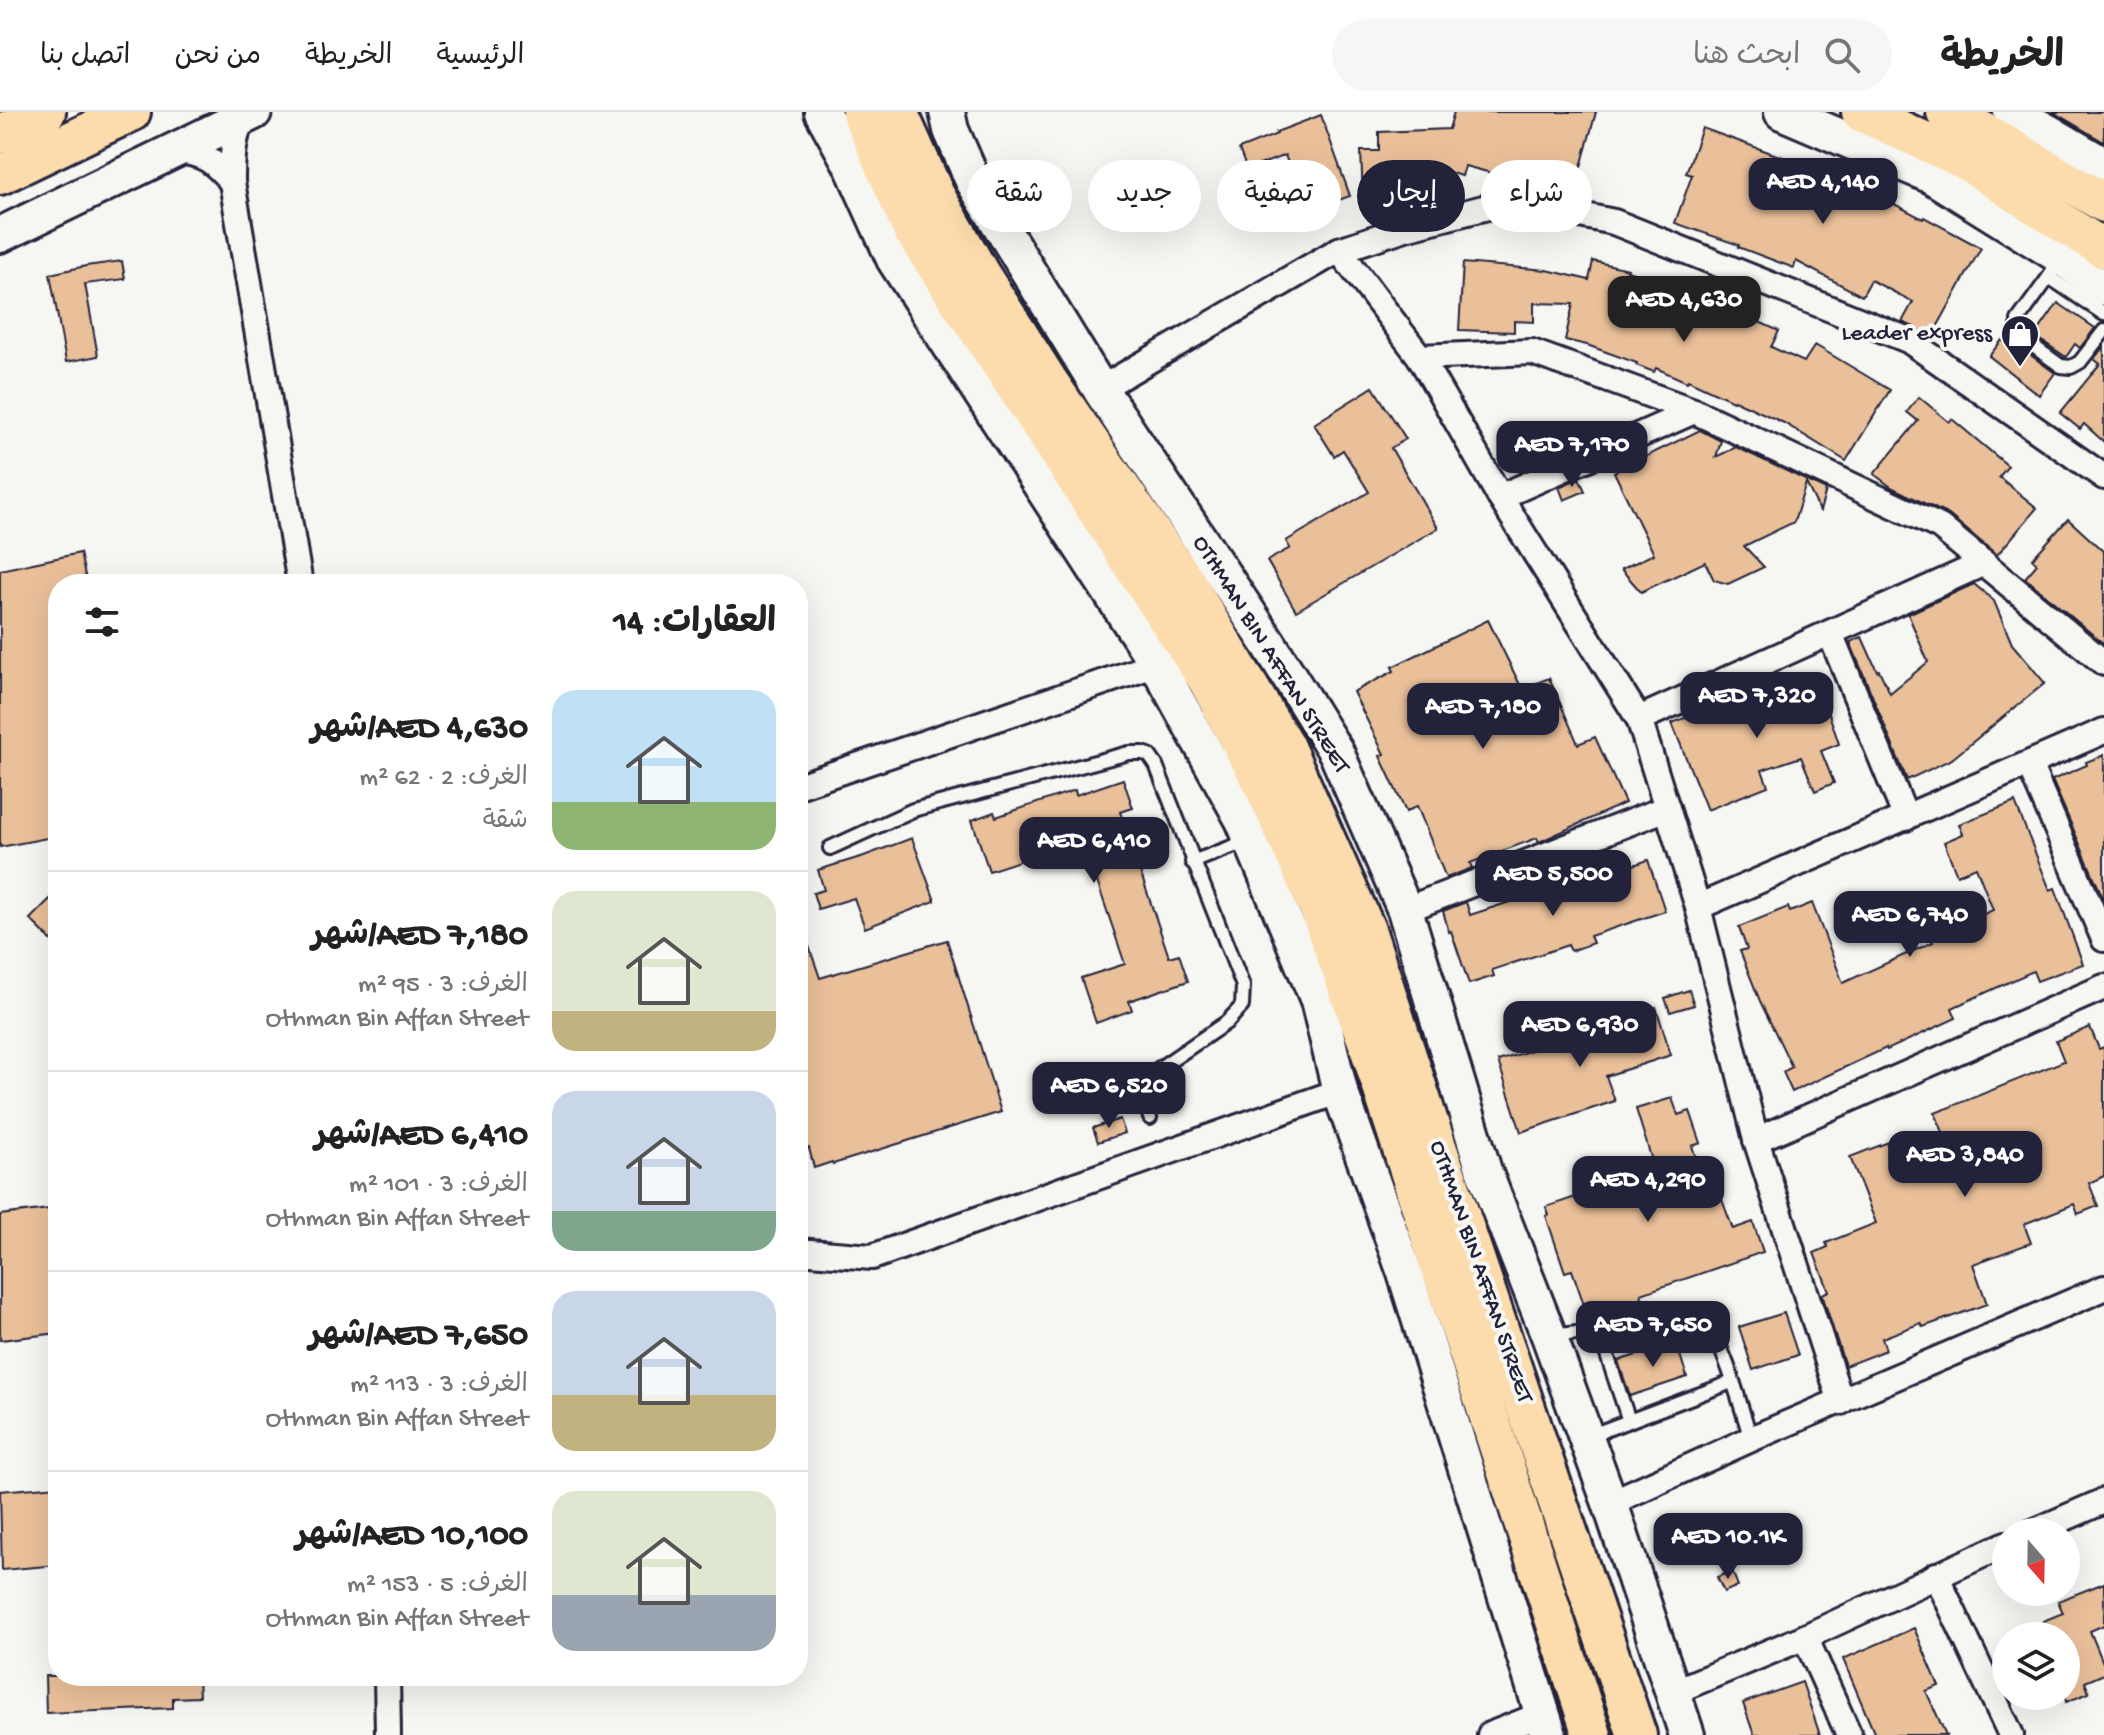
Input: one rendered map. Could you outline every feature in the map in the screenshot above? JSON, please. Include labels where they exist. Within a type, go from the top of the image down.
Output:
[{"type":"main road","points":[[0,134],[46,112]]},
{"type":"main road","points":[[0,175],[131,112]]},
{"type":"main road","points":[[0,210],[204,112]]},
{"type":"main road","points":[[822,112],[852,166],[894,259],[1157,664],[1243,820],[1318,1000],[1340,1091],[1405,1273],[1545,1724]]},
{"type":"main road","name":"OTHMAN BIN AFFAN STREET","points":[[861,112],[912,229],[935,267],[1207,679],[1260,778],[1318,906],[1367,1041],[1592,1735]]},
{"type":"main road","name":"OTHMAN BIN AFFAN STREET","points":[[898,112],[935,195],[980,274],[1048,381],[1190,589],[1284,745],[1366,930],[1637,1735]]},
{"type":"main road","name":"OTHMAN BIN AFFAN STREET","points":[[947,112],[951,130],[973,181],[1100,389],[1269,644],[1336,752],[1405,910],[1484,1171],[1610,1503],[1687,1735]]},
{"type":"main road","points":[[1782,112],[1932,176],[2055,267],[2104,288]]},
{"type":"main road","points":[[1861,112],[1963,159],[2104,249]]},
{"type":"main road","points":[[1946,112],[2104,203]]},
{"type":"main road","points":[[2011,112],[2104,165]]},
{"type":"main road","points":[[0,235],[248,115]]},
{"type":"main road","points":[[1529,1536],[1577,1735]]},
{"type":"street","points":[[248,115],[236,133],[232,182],[298,574]]},
{"type":"street","points":[[175,151],[205,156],[232,182]]},
{"type":"street","points":[[1100,389],[1339,250],[1405,228],[1511,201],[1614,222],[1908,340],[2104,477]]},
{"type":"street","points":[[1339,250],[1420,357],[1500,497],[1639,719],[1698,907],[1756,1140],[1841,1402]]},
{"type":"street","points":[[1420,357],[1532,352],[1694,411],[1940,527],[2104,663]]},
{"type":"street","points":[[1500,497],[1694,411]]},
{"type":"street","points":[[1639,719],[1984,563]]},
{"type":"street","points":[[1830,633],[1906,818]]},
{"type":"street","points":[[808,783],[1157,664]]},
{"type":"street","points":[[1698,907],[2104,731]]},
{"type":"street","points":[[2029,764],[2104,939]]},
{"type":"street","points":[[1405,910],[1667,808]]},
{"type":"street","points":[[1756,1140],[2104,987]]},
{"type":"street","points":[[808,1252],[872,1257],[1340,1091]]},
{"type":"street","points":[[1610,1503],[1751,1439],[2104,1288]]},
{"type":"street","points":[[2065,1518],[2104,1501]]},
{"type":"street","points":[[1673,1692],[1805,1637],[1992,1550]]},
{"type":"street","points":[[1936,1575],[2011,1735]]},
{"type":"street","points":[[1805,1637],[1849,1735]]},
{"type":"street","points":[[387,1686],[388,1735]]},
{"type":"street","points":[[1490,1735],[1545,1724]]},
{"type":"lane","points":[[2104,314],[2055,267],[2018,320],[2022,338],[2061,366],[2071,367],[2080,362],[2104,331]]},
{"type":"lane","points":[[830,848],[913,810],[1129,753],[1149,755],[1160,775],[1243,986],[1242,1006],[1227,1022],[1151,1074],[1142,1088],[1150,1118]]},
{"type":"lane","points":[[1192,862],[1251,839]]},
{"type":"lane","points":[[1549,1336],[1688,1319],[1704,1320],[1712,1329],[1751,1439]]},
{"type":"lane","points":[[1599,1331],[1629,1421]]},
{"type":"lane","points":[[1586,1438],[1732,1382]]},
{"type":"building","points":[[1454,112],[1596,112],[1583,160],[1481,160],[1481,170],[1465,166],[1465,160],[1361,160],[1361,151],[1379,151],[1379,132],[1449,129]]},
{"type":"building","points":[[2053,112],[2104,112],[2104,142],[2060,116]]},
{"type":"building","points":[[1321,115],[1337,160],[1287,160],[1285,155],[1272,160],[1243,160],[1239,149]]},
{"type":"building","points":[[1702,128],[1852,182],[1981,248],[1931,338],[1902,322],[1913,302],[1871,280],[1862,296],[1796,261],[1794,268],[1675,223],[1692,175],[1686,173]]},
{"type":"building","points":[[1341,171],[1350,196],[1341,199]]},
{"type":"building","points":[[122,261],[125,279],[85,284],[98,356],[66,362],[50,274]]},
{"type":"building","points":[[1593,261],[1628,269],[1700,295],[1779,331],[1771,347],[1804,362],[1815,345],[1890,390],[1846,461],[1784,423],[1688,380],[1656,368],[1654,372],[1587,345],[1565,340],[1573,304],[1534,303],[1534,322],[1514,321],[1514,332],[1459,330],[1463,263],[1547,270],[1589,280]]},
{"type":"building","points":[[2058,303],[2095,328],[2080,348],[2075,344],[2066,357],[2035,336]]},
{"type":"building","name":"Leader express","points":[[2002,340],[2022,356],[2025,351],[2055,373],[2039,395],[1989,356]]},
{"type":"building","points":[[2104,346],[2104,442],[2084,424],[2080,429],[2060,413],[2100,364],[2094,359]]},
{"type":"building","points":[[1373,387],[1406,439],[1391,448],[1438,528],[1296,611],[1267,561],[1290,548],[1286,541],[1369,492],[1343,450],[1334,456],[1314,424]]},
{"type":"building","points":[[1919,397],[1949,422],[1952,419],[2008,466],[1999,477],[2037,508],[1997,555],[1949,515],[1891,487],[1874,474],[1918,421],[1907,412]]},
{"type":"building","points":[[1700,430],[1721,441],[1716,457],[1736,447],[1826,490],[1820,511],[1806,483],[1794,522],[1744,546],[1764,567],[1728,584],[1714,580],[1705,562],[1641,592],[1621,569],[1654,554],[1614,472]]},
{"type":"building","points":[[1579,478],[1585,491],[1564,500],[1559,487]]},
{"type":"building","points":[[2068,519],[2104,552],[2104,644],[2025,578],[2037,564],[2032,559]]},
{"type":"building","points":[[80,553],[85,574],[48,574],[48,838],[0,847],[0,570]]},
{"type":"building","points":[[1974,584],[1994,601],[2012,644],[2045,683],[1952,759],[1907,780],[1850,642],[1862,637],[1890,693],[1928,662],[1908,614]]},
{"type":"building","points":[[1488,620],[1522,689],[1549,678],[1578,744],[1595,737],[1625,803],[1539,842],[1537,838],[1470,863],[1472,868],[1446,878],[1417,806],[1406,812],[1380,756],[1384,754],[1353,692],[1394,671],[1392,667]]},
{"type":"building","points":[[1816,675],[1839,744],[1821,751],[1834,783],[1815,791],[1801,757],[1762,770],[1768,786],[1707,810],[1672,723],[1762,684],[1765,692]]},
{"type":"building","points":[[2104,755],[2104,898],[2103,898],[2052,780]]},
{"type":"building","points":[[1123,779],[1133,808],[1120,812],[1169,957],[1179,954],[1188,981],[1129,1001],[1132,1010],[1096,1023],[1081,978],[1125,964],[1083,840],[989,871],[972,820],[994,812],[996,817],[1075,790],[1076,795]]},
{"type":"building","points":[[2015,802],[2050,890],[2055,888],[2083,964],[2037,981],[2033,971],[1952,1008],[1956,1018],[1792,1092],[1783,1072],[1792,1067],[1740,951],[1747,949],[1739,927],[1788,907],[1790,912],[1812,903],[1843,983],[1933,942],[1928,929],[1951,919],[1955,927],[1993,910],[1976,867],[1957,875],[1944,842],[1963,834],[1959,824]]},
{"type":"building","points":[[912,838],[935,901],[865,928],[854,898],[818,909],[813,893],[824,890],[818,870]]},
{"type":"building","points":[[1648,860],[1665,911],[1590,936],[1593,943],[1571,951],[1568,945],[1492,970],[1494,976],[1469,984],[1443,911],[1466,902],[1470,915],[1619,862],[1622,869]]},
{"type":"building","points":[[48,901],[48,937],[30,919]]},
{"type":"building","points":[[947,940],[1001,1112],[814,1168],[809,1148],[808,943],[820,978]]},
{"type":"building","points":[[1689,990],[1694,1005],[1670,1012],[1665,998]]},
{"type":"building","points":[[1656,1007],[1671,1055],[1606,1076],[1615,1101],[1521,1132],[1498,1061]]},
{"type":"building","points":[[2090,1027],[2099,1049],[2104,1047],[2104,1176],[2089,1183],[2098,1206],[2078,1214],[2074,1204],[2024,1224],[2031,1243],[1973,1264],[1987,1304],[1882,1338],[1886,1350],[1845,1366],[1822,1294],[1829,1291],[1814,1253],[1828,1247],[1826,1243],[1876,1223],[1850,1157],[1904,1136],[1914,1161],[1949,1147],[1935,1113],[2064,1061],[2056,1041]]},
{"type":"building","points":[[1672,1098],[1678,1115],[1690,1111],[1701,1143],[1692,1146],[1706,1187],[1716,1184],[1733,1229],[1753,1222],[1763,1252],[1641,1294],[1645,1305],[1590,1322],[1572,1270],[1565,1272],[1546,1216],[1549,1215],[1546,1207],[1655,1170],[1636,1109]]},
{"type":"building","points":[[1120,1119],[1125,1133],[1098,1142],[1093,1128]]},
{"type":"building","points":[[48,1209],[48,1334],[0,1340],[0,1215]]},
{"type":"building","points":[[1784,1313],[1798,1355],[1753,1370],[1739,1327]]},
{"type":"building","points":[[1676,1342],[1687,1377],[1630,1396],[1618,1361]]},
{"type":"building","points":[[48,1487],[48,1566],[2,1570],[0,1491]]},
{"type":"building","points":[[1732,1571],[1738,1586],[1724,1592],[1717,1577]]},
{"type":"building","points":[[2104,1583],[2104,1625],[2090,1631],[2104,1665],[2104,1674],[2085,1682],[2089,1693],[2080,1697],[2080,1622],[2043,1621],[2063,1613],[2060,1606],[2080,1606],[2080,1592]]},
{"type":"building","points":[[1914,1628],[1939,1686],[1926,1691],[1946,1735],[1875,1735],[1843,1659]]},
{"type":"building","points":[[45,1676],[48,1676],[48,1686],[198,1686],[199,1697],[173,1698],[173,1708],[46,1713]]},
{"type":"building","points":[[1802,1682],[1820,1735],[1754,1735],[1743,1703]]},
{"type":"place","name":"Leader express","points":[[2020,368]]}]
